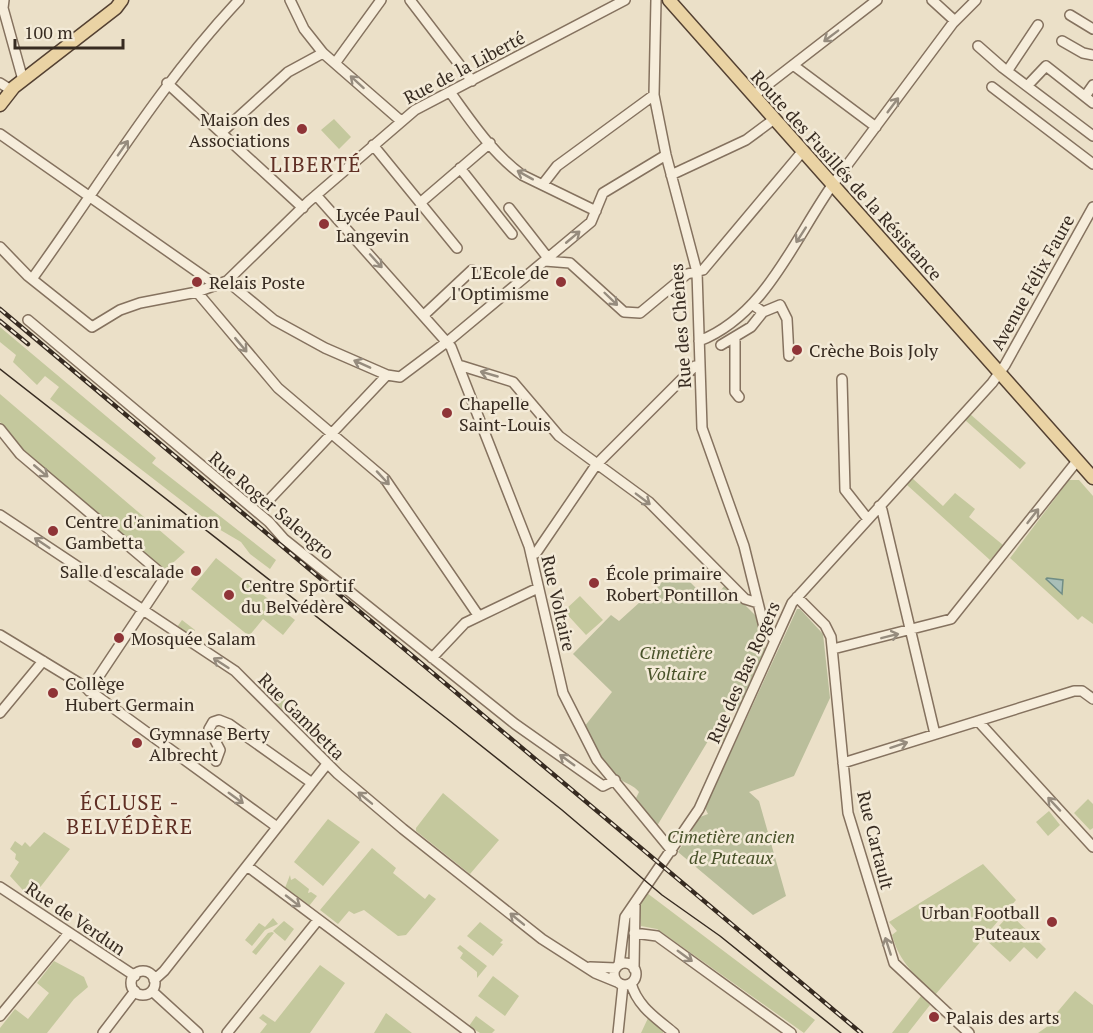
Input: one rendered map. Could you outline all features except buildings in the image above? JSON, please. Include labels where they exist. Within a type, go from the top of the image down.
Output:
[{"type":"main road","points":[[0,105],[6,87],[23,80],[116,8],[122,0]]},
{"type":"main road","name":"Route des Fusillés de la Résistance","points":[[669,0],[773,120],[1093,478]]},
{"type":"street","points":[[3,0],[3,8],[23,80]]},
{"type":"street","points":[[0,247],[32,279],[167,83],[198,43],[238,0]]},
{"type":"street","points":[[291,0],[304,29],[323,53],[401,121]]},
{"type":"street","points":[[336,62],[381,0]]},
{"type":"street","points":[[410,0],[472,81]]},
{"type":"street","name":"Rue de la Liberté","points":[[32,279],[92,327],[120,310],[140,303],[198,292],[227,282],[316,195],[401,121],[450,92],[625,0]]},
{"type":"street","name":"Rue des Chênes","points":[[656,0],[654,95],[666,155],[697,272],[702,428],[744,546],[765,630],[775,641]]},
{"type":"street","points":[[753,96],[877,0]]},
{"type":"street","points":[[932,0],[955,21]]},
{"type":"street","points":[[699,341],[744,314],[786,257],[832,185],[955,21],[976,0]]},
{"type":"street","points":[[1070,15],[1093,29]]},
{"type":"street","points":[[1008,70],[1038,25]]},
{"type":"street","points":[[1062,41],[1083,53],[1093,55]]},
{"type":"street","points":[[978,46],[1093,136]]},
{"type":"street","points":[[222,132],[288,72],[323,53]]},
{"type":"street","points":[[1028,85],[1051,56]]},
{"type":"street","points":[[793,65],[876,127]]},
{"type":"street","points":[[1044,67],[1051,68],[1093,103]]},
{"type":"street","points":[[167,83],[303,208]]},
{"type":"street","points":[[1086,95],[1093,85]]},
{"type":"street","points":[[992,87],[1093,164]]},
{"type":"street","points":[[450,92],[511,167],[596,211]]},
{"type":"street","points":[[543,184],[557,166],[654,95]]},
{"type":"street","points":[[671,175],[746,140],[773,120]]},
{"type":"street","points":[[0,134],[216,285]]},
{"type":"street","points":[[420,203],[490,143]]},
{"type":"street","points":[[373,145],[457,248]]},
{"type":"street","points":[[509,208],[547,260],[570,263],[624,312],[634,314],[644,311],[687,274],[703,270],[802,152]]},
{"type":"street","points":[[227,282],[273,320],[325,348],[387,375],[400,377],[591,222],[603,193],[666,155]]},
{"type":"street","points":[[460,168],[512,234]]},
{"type":"street","name":"Rue Voltaire","points":[[316,195],[447,341],[531,555],[564,693],[590,748],[672,851]]},
{"type":"street","name":"Avenue Félix Faure","points":[[1000,373],[1093,207]]},
{"type":"street","points":[[424,315],[472,270]]},
{"type":"street","points":[[198,292],[278,388],[385,479],[478,615]]},
{"type":"street","points":[[752,304],[763,312]]},
{"type":"street","points":[[721,345],[751,327],[763,312],[780,305],[787,319],[789,356]]},
{"type":"street","name":"Rue Roger Salengro","points":[[28,320],[269,522],[284,539],[515,724],[603,786],[615,780]]},
{"type":"street","points":[[735,338],[735,392],[739,397]]},
{"type":"street","points":[[531,555],[536,553],[596,465],[695,366],[700,366]]},
{"type":"street","points":[[459,367],[513,382],[558,436],[649,502],[746,599],[752,603],[758,603]]},
{"type":"street","name":"Rue des Bas Rogers","points":[[618,967],[625,917],[699,809],[797,597],[1000,373]]},
{"type":"street","points":[[267,502],[330,432],[387,375]]},
{"type":"street","points":[[842,379],[845,490],[867,518]]},
{"type":"street","points":[[0,429],[20,454],[163,575],[163,580],[89,691]]},
{"type":"street","points":[[833,649],[951,619],[1077,461]]},
{"type":"street","points":[[879,506],[882,510],[935,734]]},
{"type":"street","name":"Rue Gambetta","points":[[0,515],[235,671],[327,764],[403,829],[542,939],[595,973],[624,983]]},
{"type":"street","points":[[432,658],[457,628],[478,615],[538,588]]},
{"type":"street","name":"Rue Cartault","points":[[797,597],[825,625],[831,637],[848,813],[894,963],[969,1033]]},
{"type":"street","points":[[0,635],[211,769],[277,827]]},
{"type":"street","points":[[0,713],[43,661]]},
{"type":"street","points":[[843,765],[1074,691],[1082,691],[1093,699]]},
{"type":"street","points":[[211,769],[220,753],[209,729],[213,722],[219,720],[229,723],[312,783]]},
{"type":"street","points":[[978,721],[1093,847]]},
{"type":"street","points":[[152,991],[154,980],[164,971],[327,764]]},
{"type":"street","points":[[247,866],[470,1033]]},
{"type":"street","name":"Rue de Verdun","points":[[0,887],[135,976]]},
{"type":"street","name":"Rue des Bas Rogers","points":[[634,969],[634,910],[638,897]]},
{"type":"street","points":[[227,1033],[318,920]]},
{"type":"street","points":[[0,1016],[69,933]]},
{"type":"street","points":[[634,933],[657,936],[791,1033]]},
{"type":"street","name":"Rue Gambetta","points":[[569,957],[590,967],[618,967]]},
{"type":"street","points":[[618,1033],[624,983],[636,975],[634,969],[626,964],[618,967],[615,976],[624,983],[642,1006],[674,1033]]},
{"type":"street","name":"Rue de Verdun","points":[[135,992],[132,984],[135,976],[146,972],[154,980]]},
{"type":"street","points":[[103,1033],[135,992],[144,995],[152,991]]},
{"type":"street","points":[[152,991],[198,1033]]},
{"type":"green space","points":[[334,119],[351,137],[339,149],[321,130]]},
{"type":"green space","points":[[0,327],[156,458],[152,463],[276,560],[270,569],[250,554],[241,542],[217,528],[50,399],[59,387],[45,376],[37,385],[13,362],[16,355],[0,342]]},
{"type":"green space","points":[[0,394],[185,552],[165,570],[23,451],[0,422]]},
{"type":"green space","points":[[970,414],[1026,463],[1020,469],[965,420]]},
{"type":"green space","points":[[912,478],[943,506],[955,493],[975,509],[969,517],[1003,545],[990,560],[907,485]]},
{"type":"green space","points":[[1069,480],[1079,480],[1093,496],[1093,624],[1082,616],[1078,620],[1010,558]]},
{"type":"green space","name":"Centre Sportif du Belvédère","points":[[216,558],[295,620],[283,635],[263,619],[249,636],[191,589]]},
{"type":"green space","name":"Cimetière Voltaire","points":[[680,572],[711,603],[725,585],[756,616],[766,651],[738,710],[729,706],[657,826],[636,798],[639,792],[609,768],[584,727],[612,692],[573,654],[611,615],[619,621],[672,573]]},
{"type":"green space","points":[[580,596],[603,620],[586,635],[564,611]]},
{"type":"green space","name":"Cimetière ancien de Puteaux","points":[[797,609],[800,609],[823,634],[830,698],[794,776],[749,792],[759,801],[786,896],[753,915],[678,852],[700,817],[708,814],[705,808]]},
{"type":"green space","points":[[182,620],[195,630],[191,636],[177,627]]},
{"type":"green space","points":[[264,678],[275,689],[269,696],[258,685]]},
{"type":"green space","points":[[278,692],[290,704],[284,711],[272,700]]},
{"type":"green space","points":[[294,707],[304,717],[297,724],[287,714]]},
{"type":"green space","points":[[723,717],[733,721],[723,743],[713,739]]},
{"type":"green space","points":[[443,793],[499,840],[470,874],[416,831]]},
{"type":"green space","points":[[1088,799],[1093,804],[1093,828],[1090,830],[1074,813]]},
{"type":"green space","points":[[1049,811],[1060,825],[1048,836],[1036,822]]},
{"type":"green space","points":[[328,819],[360,842],[323,886],[294,862]]},
{"type":"green space","points":[[44,832],[70,849],[31,899],[10,876],[19,862],[15,859],[16,854],[10,849],[15,841],[22,846],[25,842],[30,847]]},
{"type":"green space","points":[[372,848],[396,868],[393,873],[425,899],[429,894],[436,899],[406,935],[398,936],[364,910],[354,914],[349,911],[338,924],[320,910]]},
{"type":"green space","points":[[983,864],[1016,900],[935,995],[904,961],[892,935],[897,931],[889,922]]},
{"type":"green space","points":[[290,875],[291,880],[295,878],[309,889],[308,893],[311,892],[317,896],[309,906],[285,888]]},
{"type":"green space","points":[[647,893],[815,1020],[804,1033],[657,929],[641,926],[639,907]]},
{"type":"green space","points":[[1010,914],[1046,949],[1037,959],[1024,947],[1010,962],[986,940]]},
{"type":"green space","points":[[273,918],[278,924],[265,930],[252,946],[245,940],[259,923],[265,927]]},
{"type":"green space","points":[[284,921],[294,929],[285,941],[273,931]]},
{"type":"green space","points":[[480,922],[503,940],[500,943],[503,944],[493,956],[467,936]]},
{"type":"green space","points":[[268,933],[274,933],[256,955],[252,952]]},
{"type":"green space","points":[[460,945],[487,966],[477,978],[477,972],[460,958],[463,953],[457,948]]},
{"type":"green space","points":[[54,961],[84,977],[88,987],[74,999],[47,1033],[0,1033],[0,1028],[15,1009],[28,1019],[49,993],[37,983]]},
{"type":"green space","points":[[320,965],[345,983],[310,1033],[260,1033],[267,1024],[259,1018],[263,1014],[275,1022]]},
{"type":"green space","points":[[493,976],[519,996],[505,1016],[478,996]]},
{"type":"green space","points":[[1075,991],[1093,1005],[1093,1033],[1038,1033],[1058,1019],[1054,1016]]},
{"type":"green space","points":[[921,996],[930,1005],[908,1033],[892,1033]]},
{"type":"green space","points":[[386,1013],[412,1033],[374,1033]]},
{"type":"green space","points":[[476,1016],[495,1030],[492,1033],[480,1033],[469,1026]]},
{"type":"green space","points":[[649,1016],[664,1030],[663,1033],[641,1033]]},
{"type":"water","points":[[1046,579],[1063,580],[1062,594]]},
{"type":"tram line","points":[[0,369],[450,721],[562,810],[662,895],[720,936],[841,1033]]},
{"type":"railway","points":[[0,309],[861,1033]]},
{"type":"railway","points":[[0,321],[28,344]]},
{"type":"place","name":"Maison des Associations","points":[[302,129]]},
{"type":"place","name":"Lycée Paul Langevin","points":[[324,224]]},
{"type":"place","name":"Relais Poste","points":[[197,282]]},
{"type":"place","name":"L'Ecole de l'Optimisme","points":[[561,282]]},
{"type":"place","name":"Crèche Bois Joly","points":[[797,350]]},
{"type":"place","name":"Chapelle Saint-Louis","points":[[447,413]]},
{"type":"place","name":"Centre d'animation Gambetta","points":[[53,531]]},
{"type":"place","name":"Salle d'escalade","points":[[196,571]]},
{"type":"place","name":"École primaire Robert Pontillon","points":[[594,583]]},
{"type":"place","name":"Centre Sportif du Belvédère","points":[[229,595]]},
{"type":"place","name":"Mosquée Salam","points":[[119,638]]},
{"type":"place","name":"Collège Hubert Germain","points":[[53,693]]},
{"type":"place","name":"Gymnase Berty Albrecht","points":[[137,743]]},
{"type":"place","name":"Urban Football Puteaux","points":[[1052,922]]},
{"type":"place","name":"Palais des arts","points":[[934,1017]]},
{"type":"district","name":"LIBERTÉ","points":[[316,164]]},
{"type":"district","name":"ÉCLUSE - BELVÉDÈRE","points":[[130,814]]}]
